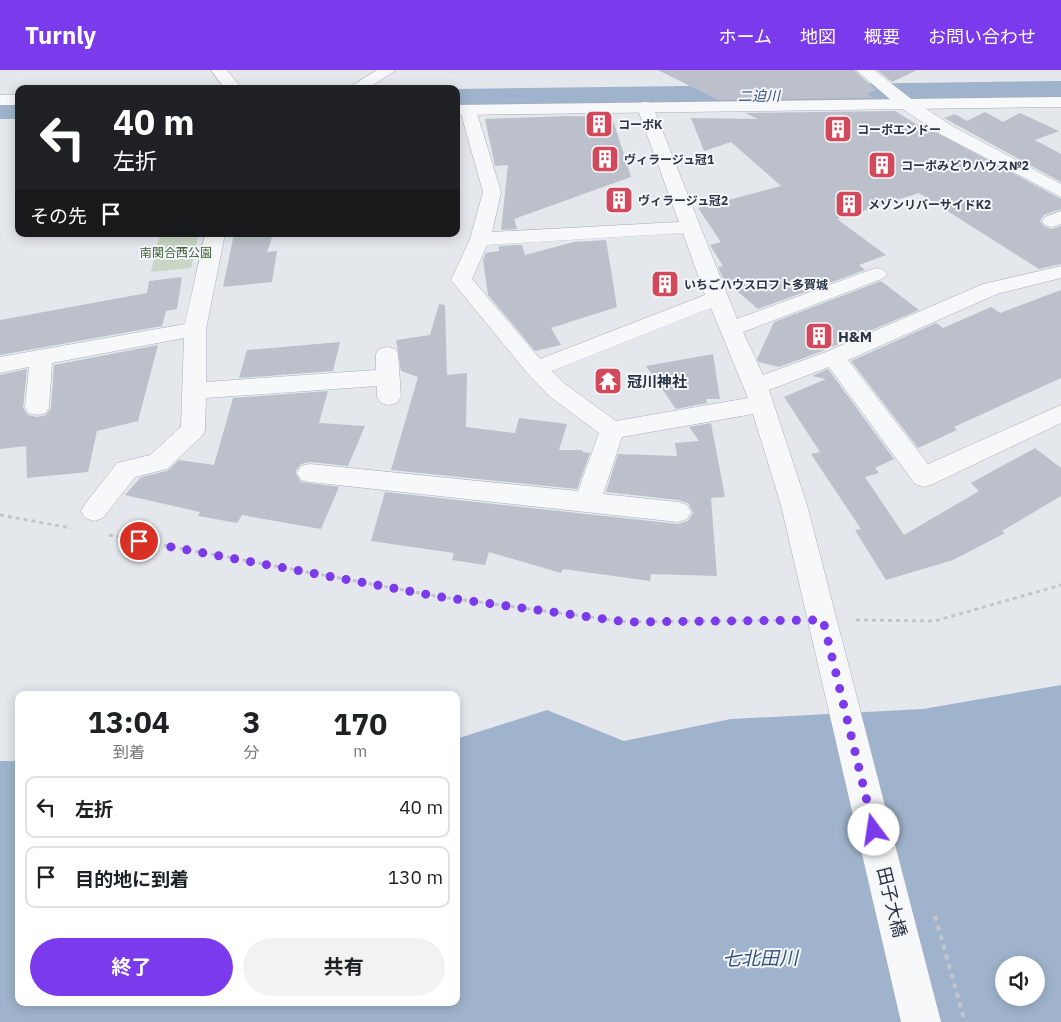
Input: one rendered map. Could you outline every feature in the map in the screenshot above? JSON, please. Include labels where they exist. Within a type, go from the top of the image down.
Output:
[{"type":"street","points":[[219,70],[231,85]]},
{"type":"street","points":[[362,85],[388,70]]},
{"type":"street","points":[[864,70],[903,101],[946,130],[1061,191]]},
{"type":"street","points":[[0,100],[15,100]]},
{"type":"street","points":[[1061,102],[903,101],[462,110],[492,192],[480,239],[461,280],[536,370],[557,390],[612,430],[759,395],[834,357],[990,289],[1061,272]]},
{"type":"street","name":"田子大橋","points":[[645,107],[717,298],[759,395],[794,505],[921,1022]]},
{"type":"street","points":[[480,239],[690,228]]},
{"type":"street","points":[[94,512],[126,470],[158,462],[193,430],[195,330],[213,237]]},
{"type":"street","points":[[730,329],[877,274]]},
{"type":"street","points":[[536,370],[717,298]]},
{"type":"street","points":[[0,365],[195,330]]},
{"type":"street","points":[[834,357],[924,478],[1061,412]]},
{"type":"street","points":[[37,407],[41,358]]},
{"type":"street","points":[[193,390],[388,376]]},
{"type":"street","points":[[587,503],[612,430]]},
{"type":"street","points":[[310,473],[678,512]]},
{"type":"path","points":[[0,515],[73,529]]},
{"type":"path","points":[[102,534],[441,597],[627,622],[824,629],[935,621],[1061,585]]},
{"type":"green space","name":"南関合西公園","points":[[159,237],[198,237],[191,268],[151,272]]},
{"type":"water","name":"七北田川","points":[[1061,685],[1061,1022],[0,1022],[0,761],[15,761],[15,1006],[460,1006],[460,738],[547,710],[624,741],[731,719],[923,709]]},
{"type":"building","points":[[658,70],[854,70],[876,90],[867,94],[874,98],[718,100]]},
{"type":"building","points":[[877,70],[917,70],[892,82]]},
{"type":"building","points":[[895,111],[921,127],[924,126],[1061,199],[1061,209],[1044,215],[1040,221],[1044,226],[1051,229],[1061,226],[1061,264],[1039,269],[919,193],[837,219],[886,255],[859,265],[865,270],[758,309],[724,280],[718,267],[723,266],[710,245],[721,242],[698,208],[781,186],[731,142],[704,151],[691,118],[758,119],[745,113]]},
{"type":"building","points":[[985,112],[1003,122],[1020,113],[1059,131],[1035,140],[1061,154],[1061,182],[944,118],[955,114],[967,121]]},
{"type":"building","points":[[566,116],[612,117],[631,177],[514,219],[517,229],[501,230],[508,165],[495,166],[485,119]]},
{"type":"building","points":[[233,237],[272,237],[267,252],[277,251],[272,282],[223,287]]},
{"type":"building","points":[[606,240],[617,307],[551,328],[561,345],[535,351],[488,295],[483,260],[486,253],[499,251],[499,246],[522,245],[525,255],[574,242]]},
{"type":"building","points":[[182,277],[177,309],[166,311],[162,326],[0,355],[0,320],[147,293],[149,281]]},
{"type":"building","points":[[881,281],[919,310],[825,350],[779,367],[759,362],[757,359],[774,322]]},
{"type":"building","points":[[1061,290],[1061,378],[954,427],[957,430],[918,448],[851,361],[936,323],[943,328],[991,307],[1000,313]]},
{"type":"building","points":[[439,304],[445,305],[447,375],[467,373],[466,427],[515,433],[519,418],[567,424],[559,450],[583,450],[582,452],[590,453],[577,489],[391,470],[418,377],[401,371],[396,340],[430,335]]},
{"type":"building","points":[[340,342],[333,371],[239,378],[247,350]]},
{"type":"building","points":[[158,345],[138,421],[97,431],[88,472],[27,478],[26,446],[0,449],[0,375],[27,369],[23,408],[28,415],[37,417],[46,415],[51,408],[54,365]]},
{"type":"building","points":[[713,354],[720,399],[706,399],[707,403],[676,409],[646,366]]},
{"type":"building","points":[[828,369],[894,459],[875,468],[879,473],[865,477],[904,535],[979,491],[971,483],[1035,448],[1061,468],[1061,496],[1002,531],[1005,533],[953,560],[886,580],[855,530],[861,529],[811,454],[820,452],[784,397],[826,379],[812,376]]},
{"type":"building","points":[[328,391],[319,423],[365,426],[348,466],[310,462],[301,464],[295,472],[301,482],[339,487],[321,529],[242,515],[237,523],[198,516],[200,512],[125,495],[141,477],[167,471],[179,460],[214,465],[233,398]]},
{"type":"building","points":[[711,423],[725,497],[711,498],[717,576],[651,574],[650,581],[563,569],[561,573],[489,552],[485,565],[452,560],[454,553],[371,541],[385,492],[678,524],[688,521],[693,513],[688,503],[678,500],[606,492],[618,454],[677,456],[675,443],[699,441],[689,427]]},
{"type":"waterway","name":"二迫川","points":[[460,100],[1061,92]]},
{"type":"waterway","name":"二迫川","points":[[0,108],[15,108]]},
{"type":"place","name":"コーポK","points":[[599,124]]},
{"type":"place","name":"コーポエンドー","points":[[838,129]]},
{"type":"place","name":"ヴィラージュ冠1","points":[[605,159]]},
{"type":"place","name":"コーポみどりハウス№2","points":[[882,165]]},
{"type":"place","name":"ヴィラージュ冠2","points":[[619,200]]},
{"type":"place","name":"メゾンリバーサイドK2","points":[[849,204]]},
{"type":"place","name":"いちごハウスロフト多賀城","points":[[665,284]]},
{"type":"place","name":"H&M","points":[[819,336]]},
{"type":"place","name":"冠川神社","points":[[608,381]]},
{"type":"route","points":[[139,541],[441,597],[627,622],[823,620],[874,830]]}]
